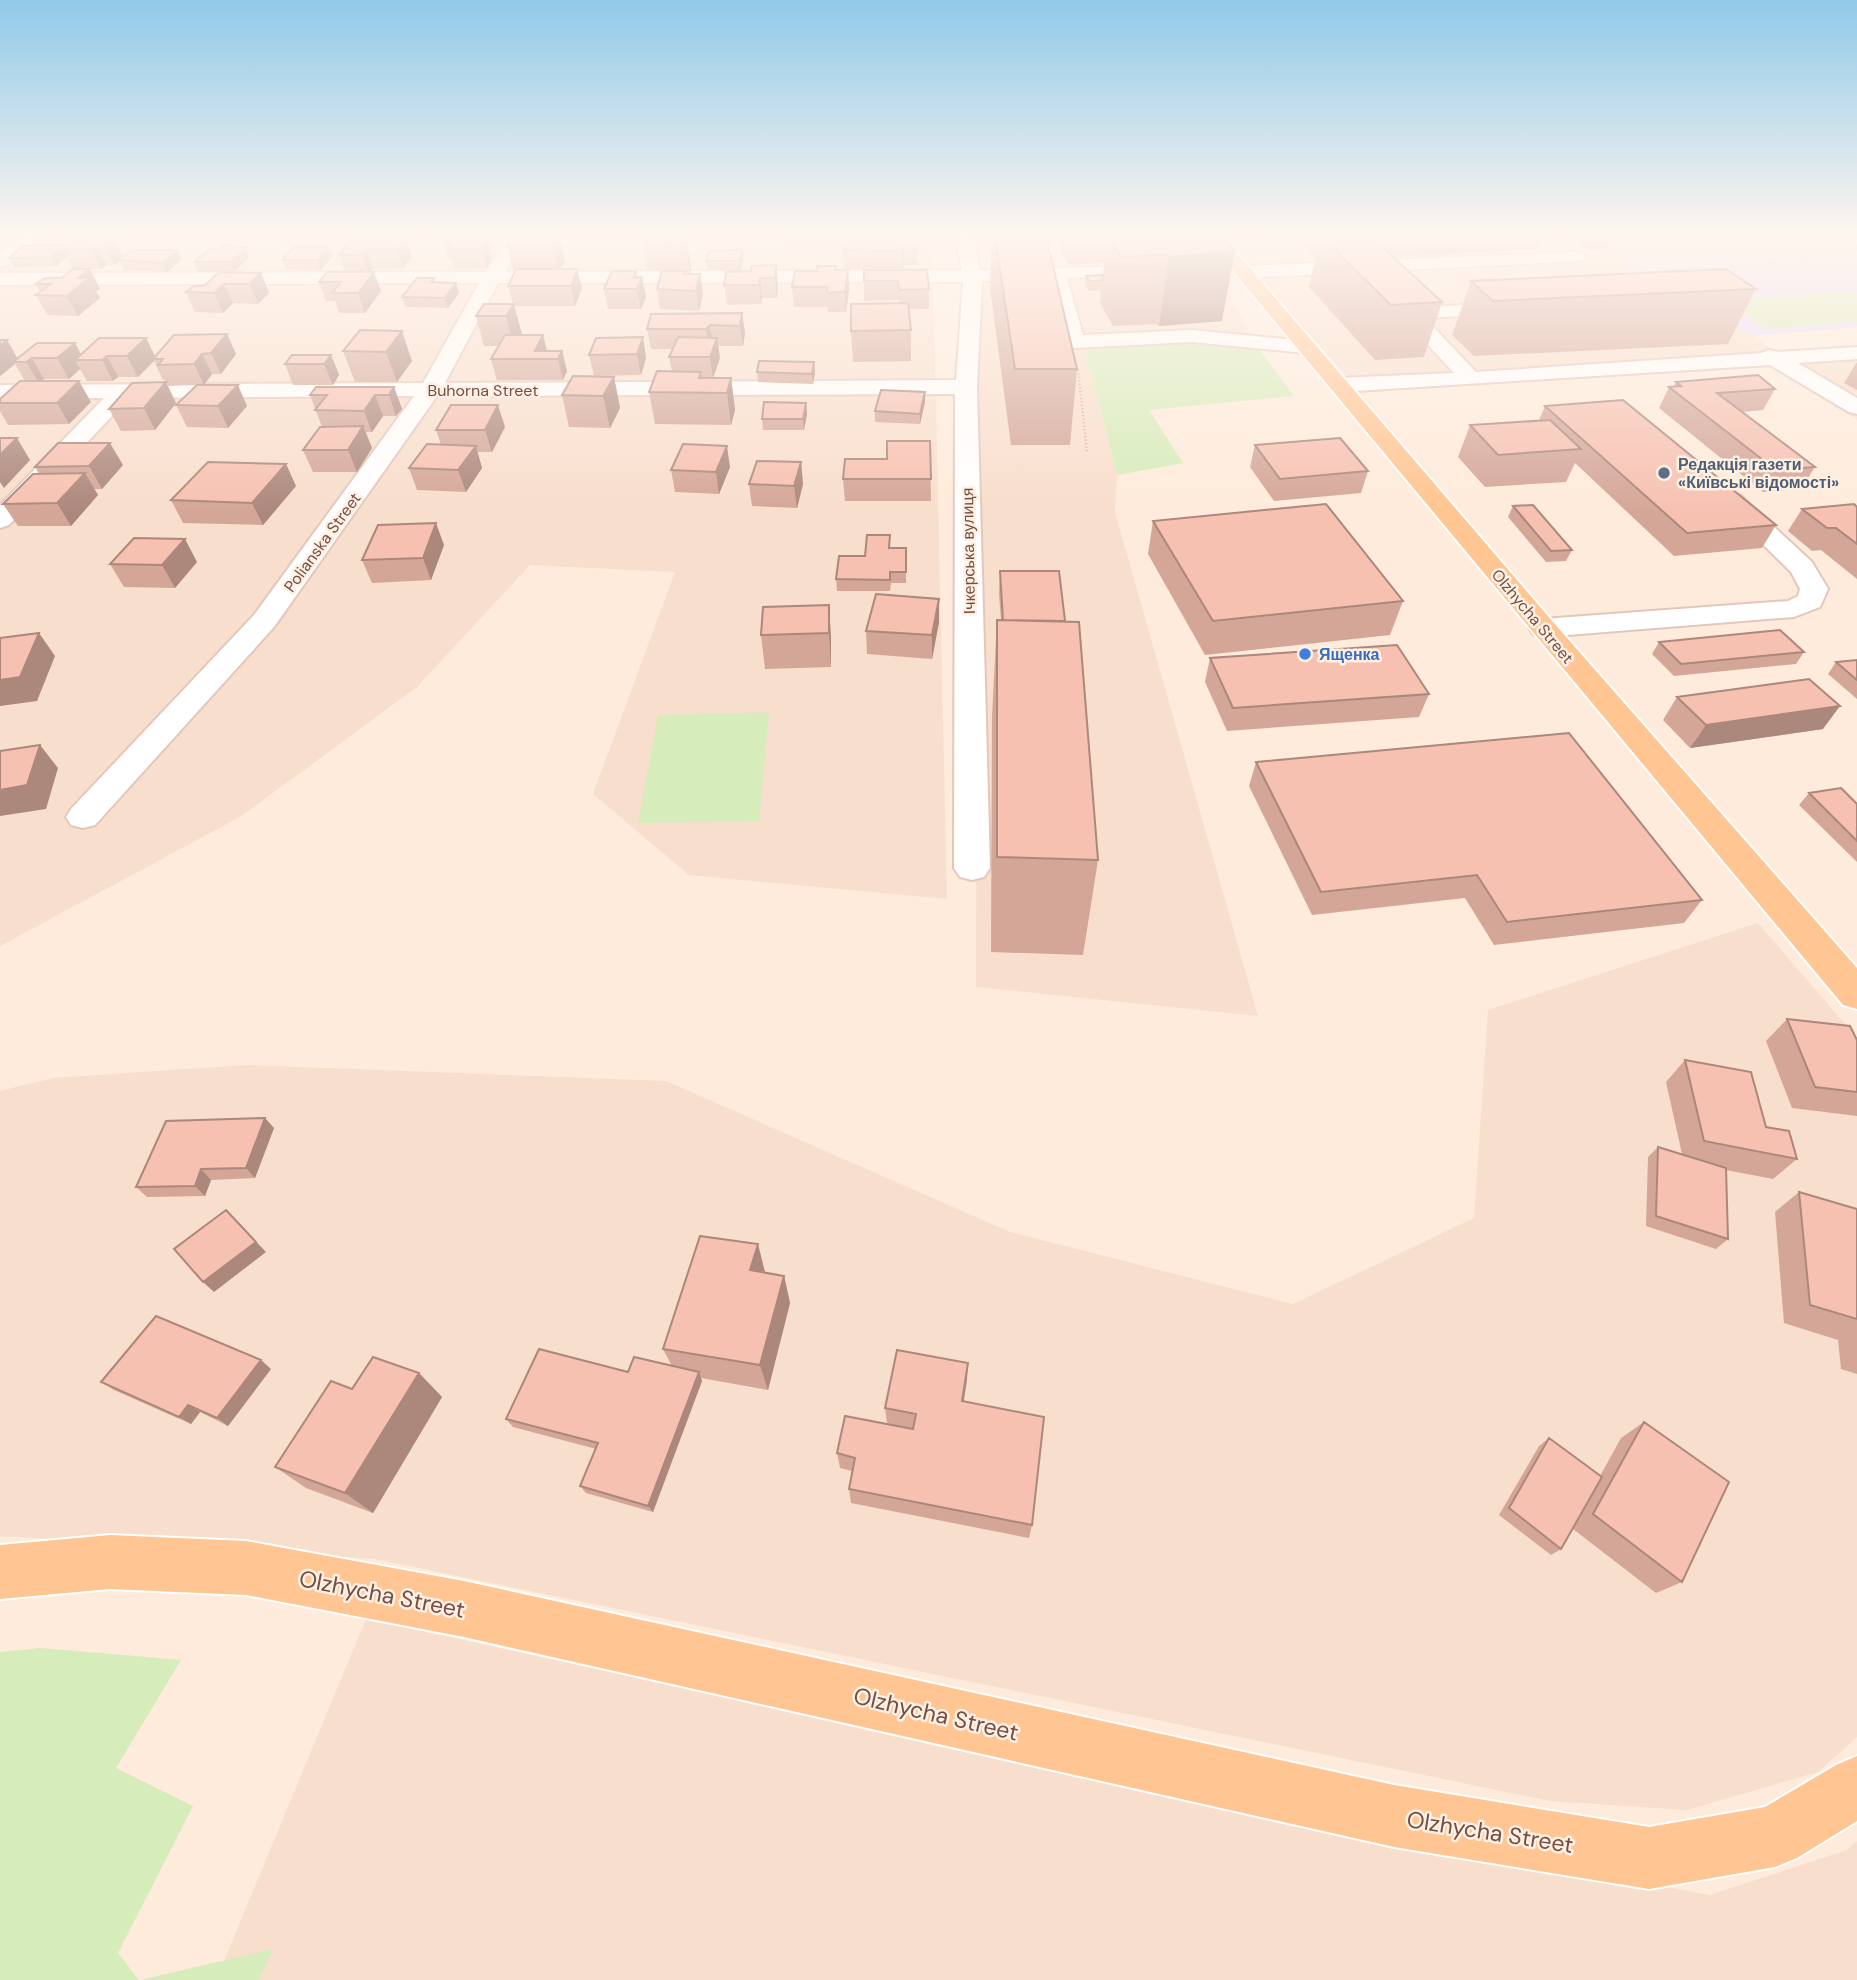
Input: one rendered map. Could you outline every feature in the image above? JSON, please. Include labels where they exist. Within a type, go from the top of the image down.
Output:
[{"type":"main road","name":"Olzhycha Street","points":[[1290,328],[1857,994]]},
{"type":"main road","name":"Olzhycha Street","points":[[0,1572],[110,1562],[246,1568],[464,1609],[1394,1816],[1649,1858],[1775,1836],[1857,1786]]},
{"type":"street","name":"Polianska Street","points":[[83,817],[264,621],[430,390],[464,328]]},
{"type":"street","name":"Ічкерська вулиця","points":[[969,328],[966,387],[972,868]]},
{"type":"street","points":[[1071,328],[1074,342],[1192,335],[1305,347]]},
{"type":"street","points":[[1425,328],[1471,379]]},
{"type":"street","points":[[1737,338],[1857,407]]},
{"type":"street","points":[[1340,385],[1471,379],[1857,353]]},
{"type":"street","name":"Buhorna Street","points":[[0,392],[966,387]]},
{"type":"street","points":[[0,520],[124,390]]},
{"type":"street","points":[[1543,628],[1794,609],[1810,601],[1814,589],[1803,568],[1716,488]]},
{"type":"path","points":[[1074,342],[1087,452]]},
{"type":"shaded area","points":[[0,328],[934,328],[947,899],[689,875],[593,794],[675,572],[530,565],[417,687],[240,817],[0,946]]},
{"type":"shaded area","points":[[980,328],[1247,328],[1257,346],[1084,346],[1117,475],[1115,512],[1258,1016],[976,987]]},
{"type":"shaded area","points":[[1304,328],[1738,328],[1779,354],[1361,379],[1347,376]]},
{"type":"shaded area","points":[[1738,328],[1841,328],[1753,336]]},
{"type":"shaded area","points":[[1857,361],[1857,420],[1768,366]]},
{"type":"shaded area","points":[[1758,923],[1857,1038],[1857,1737],[1818,1772],[1687,1810],[1550,1801],[375,1559],[0,1536],[0,1091],[53,1078],[246,1065],[666,1081],[1010,1232],[1293,1304],[1474,1218],[1488,1010]]},
{"type":"shaded area","points":[[366,1619],[1152,1790],[1710,1895],[1847,1850],[1857,1841],[1857,1980],[216,1980]]},
{"type":"green space","points":[[1194,339],[1257,346],[1294,396],[1149,410],[1183,463],[1117,475],[1084,346]]},
{"type":"green space","points":[[769,712],[759,821],[638,823],[658,715]]},
{"type":"green space","points":[[41,1648],[181,1660],[116,1768],[193,1806],[118,1953],[139,1980],[0,1980],[0,1652]]},
{"type":"green space","points":[[273,1949],[259,1980],[140,1980]]},
{"type":"building","points":[[647,328],[707,328],[706,329]]},
{"type":"building","points":[[851,328],[911,330],[851,331]]},
{"type":"building","points":[[1009,328],[1068,328],[1077,369],[1015,369]]},
{"type":"building","points":[[360,330],[402,331],[386,352],[343,351]]},
{"type":"building","points":[[227,334],[211,353],[202,354],[194,364],[158,365],[163,359],[153,359],[174,335]]},
{"type":"building","points":[[505,335],[543,335],[535,351],[562,351],[558,359],[491,359]]},
{"type":"building","points":[[643,337],[637,354],[589,355],[596,338]]},
{"type":"building","points":[[678,337],[717,338],[710,357],[669,357]]},
{"type":"building","points":[[99,338],[146,338],[127,356],[75,360]]},
{"type":"building","points":[[37,343],[75,343],[57,358],[32,358],[26,362],[13,362]]},
{"type":"building","points":[[292,355],[331,355],[324,364],[285,364]]},
{"type":"building","points":[[759,361],[814,362],[812,374],[757,372]]},
{"type":"building","points":[[657,371],[701,372],[699,378],[731,378],[727,393],[649,392]]},
{"type":"building","points":[[1758,375],[1775,389],[1717,393],[1815,467],[1776,470],[1669,387],[1681,386],[1676,382]]},
{"type":"building","points":[[573,376],[614,377],[603,396],[562,395]]},
{"type":"building","points":[[20,381],[79,381],[57,403],[0,403],[0,399]]},
{"type":"building","points":[[166,382],[144,408],[109,409],[132,383]]},
{"type":"building","points":[[197,385],[238,385],[218,406],[176,405]]},
{"type":"building","points":[[316,387],[394,387],[389,395],[375,395],[364,411],[315,410],[327,395],[310,395]]},
{"type":"building","points":[[881,390],[925,392],[920,414],[875,411]]},
{"type":"building","points":[[1623,400],[1776,525],[1687,533],[1545,406]]},
{"type":"building","points":[[764,402],[806,403],[803,419],[762,419]]},
{"type":"building","points":[[451,405],[498,405],[485,430],[436,430]]},
{"type":"building","points":[[1550,420],[1581,449],[1498,455],[1470,425]]},
{"type":"building","points":[[363,426],[348,450],[303,450],[320,427]]},
{"type":"building","points":[[0,438],[17,438],[0,455]]},
{"type":"building","points":[[1340,438],[1368,471],[1280,479],[1255,445]]},
{"type":"building","points":[[887,441],[930,441],[931,479],[843,479],[845,459],[887,459]]},
{"type":"building","points":[[58,443],[110,443],[89,466],[35,467]]},
{"type":"building","points":[[427,444],[476,446],[458,470],[409,468]]},
{"type":"building","points":[[683,444],[727,446],[716,472],[671,470]]},
{"type":"building","points":[[757,461],[801,462],[794,486],[749,484]]},
{"type":"building","points":[[208,462],[286,464],[252,503],[171,500]]},
{"type":"building","points":[[85,473],[57,503],[3,504],[33,474]]},
{"type":"building","points":[[1326,504],[1403,601],[1213,621],[1153,521]]},
{"type":"building","points":[[1854,504],[1857,507],[1857,544],[1836,528],[1827,528],[1802,509]]},
{"type":"building","points":[[1533,505],[1572,550],[1551,551],[1513,506]]},
{"type":"building","points":[[436,523],[423,558],[362,560],[378,525]]},
{"type":"building","points":[[867,535],[890,535],[889,548],[906,548],[906,572],[890,572],[890,580],[836,579],[839,556],[865,556]]},
{"type":"building","points":[[134,538],[185,539],[162,565],[110,564]]},
{"type":"building","points":[[1000,571],[1059,571],[1065,621],[1003,620]]},
{"type":"building","points":[[876,594],[939,599],[932,635],[866,631]]},
{"type":"building","points":[[829,605],[829,633],[761,635],[763,607]]},
{"type":"building","points":[[997,620],[1079,622],[1098,860],[997,857]]},
{"type":"building","points":[[1780,630],[1804,652],[1681,664],[1659,642]]},
{"type":"building","points":[[39,633],[20,677],[0,680],[0,638]]},
{"type":"building","points":[[1397,645],[1429,694],[1233,708],[1210,658]]},
{"type":"building","points":[[1857,660],[1857,680],[1836,662]]},
{"type":"building","points":[[1809,679],[1840,706],[1706,725],[1677,697]]},
{"type":"building","points":[[1569,733],[1702,900],[1507,922],[1477,875],[1321,892],[1256,762]]},
{"type":"building","points":[[40,745],[27,785],[0,790],[0,751]]},
{"type":"building","points":[[1841,788],[1857,804],[1857,841],[1809,793]]},
{"type":"building","points":[[1787,1019],[1850,1026],[1857,1040],[1857,1092],[1815,1087]]},
{"type":"building","points":[[1685,1060],[1751,1072],[1766,1127],[1789,1131],[1797,1159],[1704,1141]]},
{"type":"building","points":[[265,1118],[246,1168],[201,1169],[195,1186],[136,1187],[166,1121]]},
{"type":"building","points":[[1658,1147],[1726,1168],[1728,1239],[1656,1216]]},
{"type":"building","points":[[1799,1192],[1857,1209],[1857,1319],[1810,1305]]},
{"type":"building","points":[[226,1210],[256,1242],[203,1282],[174,1249]]},
{"type":"building","points":[[700,1236],[758,1244],[750,1270],[784,1276],[760,1365],[663,1349]]},
{"type":"building","points":[[156,1316],[261,1360],[217,1418],[188,1405],[179,1417],[101,1382]]},
{"type":"building","points":[[539,1349],[628,1372],[634,1357],[699,1372],[648,1506],[580,1486],[598,1443],[506,1419]]},
{"type":"building","points":[[897,1350],[968,1363],[962,1401],[1044,1417],[1032,1525],[849,1489],[855,1458],[837,1453],[845,1416],[913,1429],[916,1414],[885,1408]]},
{"type":"building","points":[[373,1357],[419,1373],[345,1493],[275,1467],[331,1381],[352,1389]]},
{"type":"building","points":[[1644,1422],[1729,1482],[1682,1582],[1593,1514]]},
{"type":"building","points":[[1549,1438],[1602,1477],[1561,1549],[1509,1508]]},
{"type":"place","name":"Редакція газети «Київські відомості»","points":[[1664,473]]},
{"type":"place","name":"Ященка","points":[[1305,654]]}]
